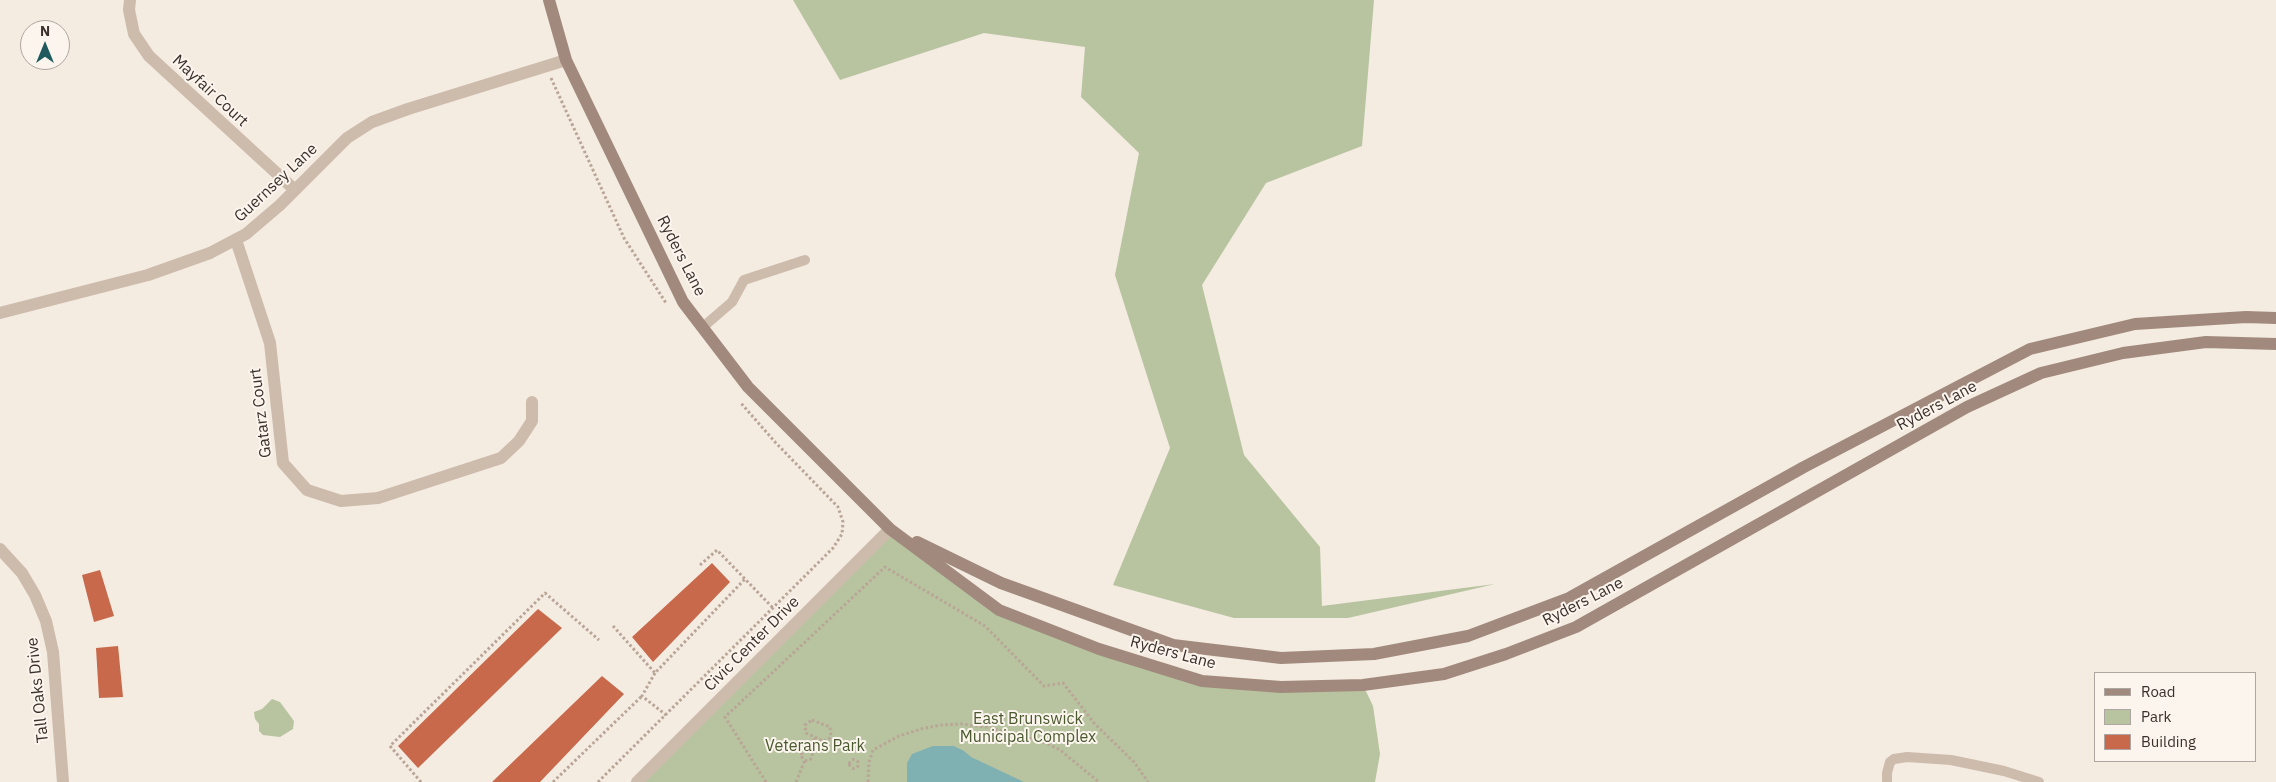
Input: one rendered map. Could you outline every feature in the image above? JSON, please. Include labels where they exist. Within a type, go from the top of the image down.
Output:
[{"type":"main road","name":"Ryders Lane","points":[[549,0],[566,60],[684,302],[748,387],[890,529],[999,610],[1099,649],[1202,681],[1280,687],[1363,685],[1444,674],[1506,654],[1576,627],[1967,407],[2041,373],[2123,353],[2206,342],[2276,344]]},
{"type":"main road","name":"Ryders Lane","points":[[890,529],[1001,582],[1173,645],[1280,658],[1374,654],[1468,636],[1569,598],[1804,467],[2030,349],[2135,324],[2276,318]]},
{"type":"street","name":"Mayfair Court","points":[[130,0],[129,10],[134,34],[150,56],[295,190]]},
{"type":"street","name":"Guernsey Lane","points":[[0,314],[148,276],[210,253],[246,234],[295,190],[348,138],[372,122],[566,60]]},
{"type":"street","name":"Gatarz Court","points":[[236,240],[270,343],[283,463],[307,490],[341,501],[378,498],[501,458],[519,441],[532,421],[532,402]]},
{"type":"street","name":"Civic Center Drive","points":[[637,782],[890,529]]},
{"type":"street","name":"Tall Oaks Drive","points":[[0,549],[22,573],[35,595],[46,621],[53,652],[63,782]]},
{"type":"lane","points":[[703,327],[732,302],[744,280],[804,260]]},
{"type":"lane","points":[[1887,782],[1890,762],[1894,759],[1907,757],[1951,760],[2004,771],[2039,782]]},
{"type":"path","points":[[551,78],[624,238],[667,305]]},
{"type":"path","points":[[598,782],[833,548],[842,534],[843,522],[838,507],[774,442],[739,401]]},
{"type":"path","points":[[700,565],[717,550],[773,608]]},
{"type":"path","points":[[766,782],[725,717],[885,567],[985,626],[1044,686],[1063,683],[1094,724],[1134,762],[1148,782]]},
{"type":"path","points":[[553,782],[642,696],[655,673],[745,579]]},
{"type":"path","points":[[421,782],[390,746],[545,593],[599,640]]},
{"type":"path","points":[[613,626],[655,673]]},
{"type":"path","points":[[642,696],[666,715]]},
{"type":"path","points":[[812,720],[830,727],[831,736],[828,740],[824,741],[814,737],[806,733],[804,729],[808,721],[812,720]]},
{"type":"path","points":[[868,782],[868,762],[873,750],[899,736],[921,729],[941,725],[962,724],[986,727],[1046,743],[1060,750],[1099,782]]},
{"type":"path","points":[[805,760],[812,758],[813,753],[810,750],[814,737]]},
{"type":"path","points":[[805,760],[802,752],[805,749],[810,750]]},
{"type":"path","points":[[796,782],[805,760]]},
{"type":"green space","points":[[793,0],[1374,0],[1362,146],[1266,183],[1202,285],[1244,455],[1320,547],[1322,606],[1495,584],[1348,618],[1234,618],[1113,585],[1170,448],[1115,275],[1139,153],[1081,97],[1085,47],[984,33],[840,80]]},
{"type":"green space","points":[[890,529],[999,609],[1202,681],[1363,685],[1373,706],[1380,754],[1375,782],[637,782]]},
{"type":"green space","points":[[272,699],[280,702],[294,721],[293,729],[280,737],[263,735],[259,731],[259,724],[255,719],[254,712],[262,709]]},
{"type":"water","points":[[933,746],[954,746],[971,757],[1024,782],[907,782],[907,763],[912,754]]},
{"type":"building","points":[[712,563],[730,582],[653,662],[632,637]]},
{"type":"building","points":[[100,570],[114,616],[94,622],[82,575]]},
{"type":"building","points":[[538,609],[562,628],[418,768],[398,746]]},
{"type":"building","points":[[118,646],[123,697],[99,698],[96,648]]},
{"type":"building","points":[[602,676],[624,694],[540,782],[492,782]]},
{"type":"park label","name":"East Brunswick Municipal Complex","points":[[1028,728]]},
{"type":"park label","name":"Veterans Park","points":[[815,746]]}]
